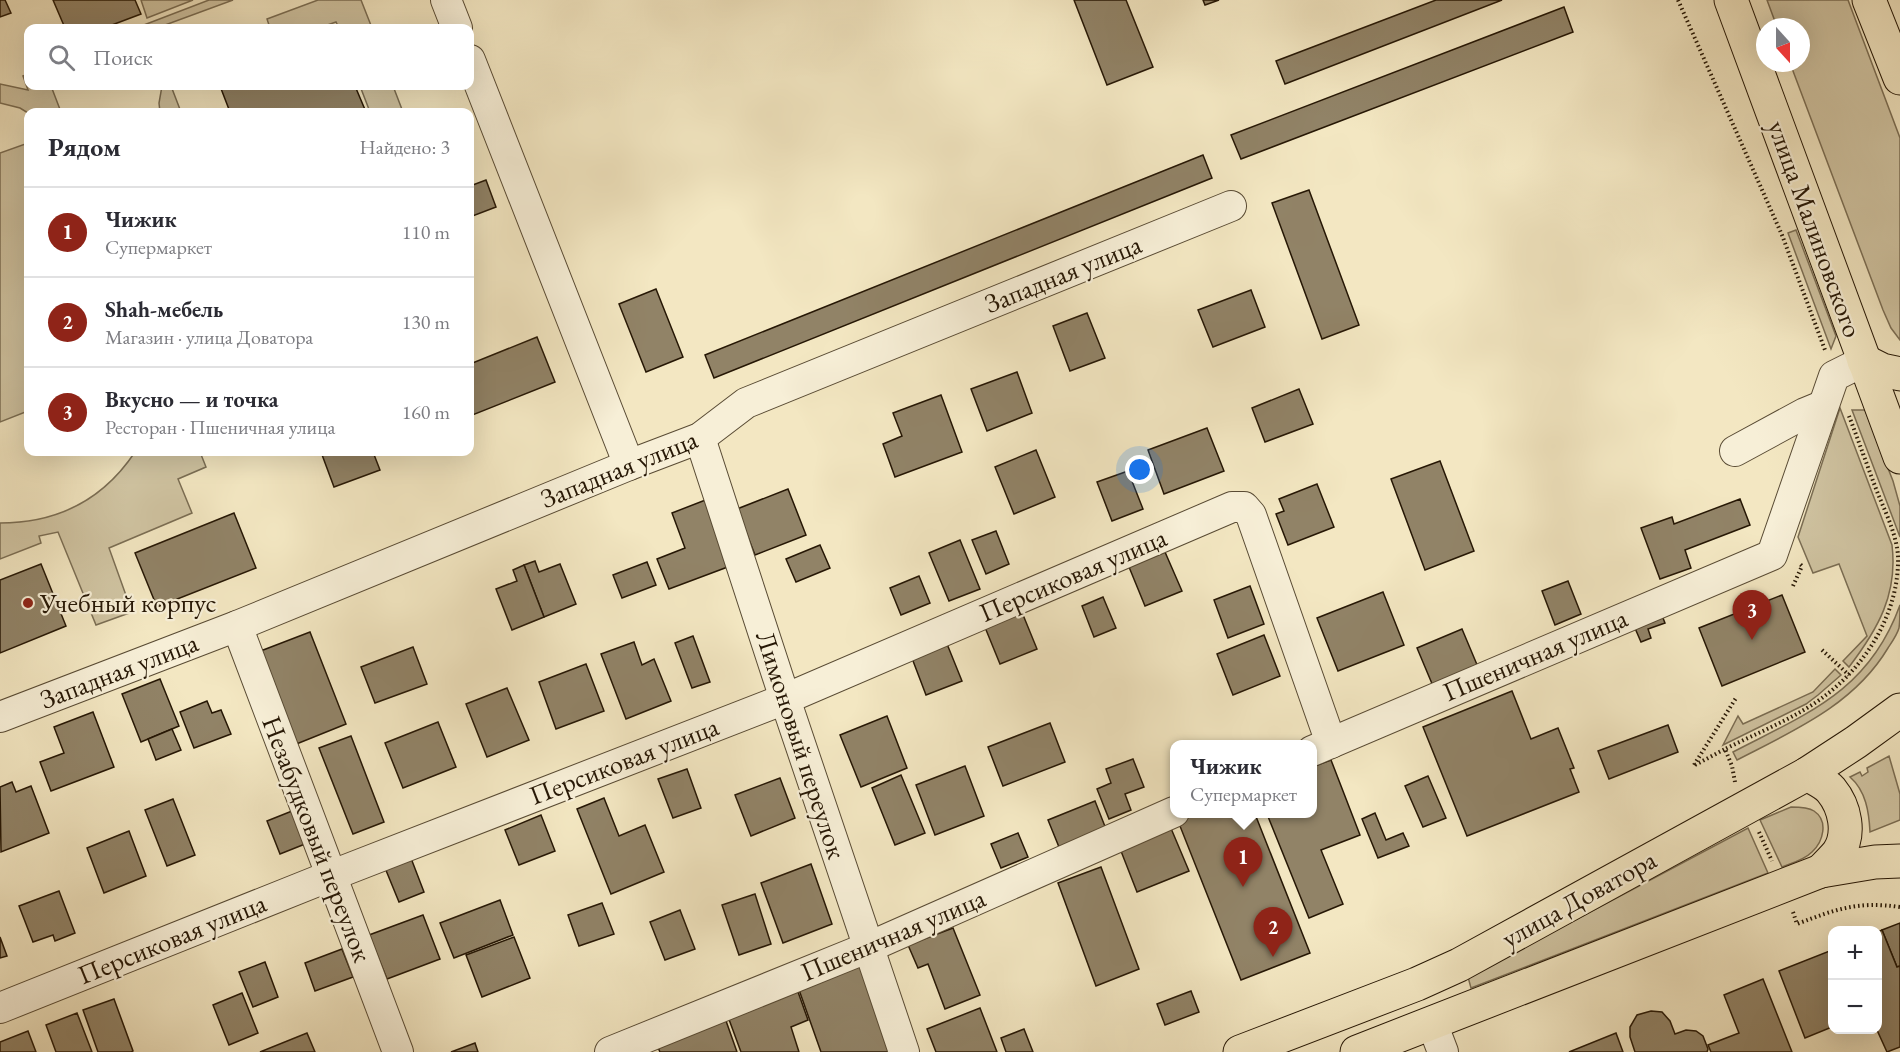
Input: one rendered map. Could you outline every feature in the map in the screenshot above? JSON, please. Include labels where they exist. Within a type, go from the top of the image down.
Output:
[{"type":"main road","name":"улица Малиновского","points":[[1731,0],[1900,457]]},
{"type":"main road","points":[[1869,0],[1900,78]]},
{"type":"main road","points":[[1864,361],[1882,370],[1900,374]]},
{"type":"main road","name":"улица Доватора","points":[[1240,1052],[1406,988],[1459,965],[1807,774],[1900,710]]},
{"type":"main road","points":[[1807,774],[1830,789],[1845,818],[1845,835],[1839,852],[1821,871]]},
{"type":"main road","name":"улица Доватора","points":[[1357,1052],[1438,1038],[1782,885],[1821,871],[1875,862],[1900,861]]},
{"type":"street","points":[[474,70],[628,465]]},
{"type":"street","name":"Западная улица","points":[[0,717],[237,626],[628,465],[700,438],[746,403],[1231,206]]},
{"type":"street","points":[[1735,451],[1822,406],[1834,376],[1864,361]]},
{"type":"street","name":"Пшеничная улица","points":[[1322,747],[1772,555],[1822,406]]},
{"type":"street","name":"Лимоновый переулок","points":[[700,438],[904,1052]]},
{"type":"street","name":"Персиковая улица","points":[[0,1008],[330,876],[785,699],[1232,507],[1244,507],[1251,515],[1322,747]]},
{"type":"street","name":"Незабудковый переулок","points":[[237,626],[398,1052]]},
{"type":"street","name":"Пшеничная улица","points":[[610,1052],[869,947],[1170,814]]},
{"type":"path","points":[[1822,650],[1849,675]]},
{"type":"path","points":[[1725,749],[1694,765],[1736,698]]},
{"type":"path","points":[[1747,807],[1797,924],[1854,905],[1878,904],[1900,907]]},
{"type":"shaded area","points":[[141,0],[193,0],[147,18]]},
{"type":"shaded area","points":[[209,0],[233,0],[168,24],[146,24]]},
{"type":"shaded area","points":[[318,0],[361,0],[370,24],[337,24],[336,22],[330,24],[269,24],[267,19]]},
{"type":"shaded area","points":[[1767,0],[1848,0],[1900,138],[1900,340],[1891,328],[1883,310],[1793,72],[1810,72],[1810,18],[1774,18]]},
{"type":"shaded area","points":[[0,84],[24,90],[53,90],[59,108],[24,108],[24,110],[0,103]]},
{"type":"shaded area","points":[[161,90],[173,90],[179,108],[160,108]]},
{"type":"shaded area","points":[[362,90],[395,90],[401,108],[368,108]]},
{"type":"shaded area","points":[[24,144],[24,413],[0,422],[0,153]]},
{"type":"shaded area","points":[[1796,230],[1836,336],[1831,349],[1788,233]]},
{"type":"shaded area","points":[[1840,408],[1892,545],[1893,563],[1889,595],[1884,610],[1869,639],[1849,667],[1843,661],[1867,636],[1839,564],[1813,573],[1798,537]]},
{"type":"shaded area","points":[[1852,410],[1865,410],[1893,481],[1900,506],[1900,537]]},
{"type":"shaded area","points":[[132,456],[202,456],[206,467],[178,479],[192,513],[109,548],[132,612],[96,625],[58,532],[39,536],[41,543],[0,559],[0,523],[41,519],[77,506],[94,496]]},
{"type":"shaded area","points":[[1900,605],[1899,628],[1896,636],[1874,668],[1858,685],[1821,714],[1737,760],[1733,752],[1811,711],[1853,679],[1871,659],[1887,634]]},
{"type":"shaded area","points":[[1835,669],[1841,675],[1806,704],[1723,745],[1738,716],[1743,724],[1813,692]]},
{"type":"shaded area","points":[[1889,756],[1900,794],[1900,820],[1870,832],[1863,795],[1850,777],[1860,772],[1862,776],[1868,772],[1867,768]]},
{"type":"shaded area","points":[[1791,807],[1814,811],[1822,820],[1823,831],[1819,843],[1809,855],[1782,867],[1760,820]]},
{"type":"shaded area","points":[[1748,828],[1768,873],[1471,988],[1468,977]]},
{"type":"building","points":[[0,0],[5,0],[11,13],[0,17]]},
{"type":"building","points":[[53,0],[135,0],[141,14],[115,24],[63,24]]},
{"type":"building","points":[[1074,0],[1126,0],[1153,67],[1107,85]]},
{"type":"building","points":[[1203,0],[1219,0],[1205,5]]},
{"type":"building","points":[[1436,0],[1502,0],[1285,84],[1276,61]]},
{"type":"building","points":[[1564,7],[1573,32],[1241,159],[1231,135]]},
{"type":"building","points":[[222,90],[357,90],[364,108],[228,108]]},
{"type":"building","points":[[1203,155],[1212,178],[714,378],[705,355]]},
{"type":"building","points":[[486,180],[496,207],[474,215],[474,184]]},
{"type":"building","points":[[1309,190],[1359,325],[1322,339],[1272,203]]},
{"type":"building","points":[[656,289],[683,357],[646,372],[619,304]]},
{"type":"building","points":[[1251,290],[1265,327],[1213,347],[1198,310]]},
{"type":"building","points":[[1087,313],[1105,358],[1070,371],[1053,326]]},
{"type":"building","points":[[537,337],[555,382],[474,414],[474,362]]},
{"type":"building","points":[[1017,372],[1032,413],[987,431],[971,389]]},
{"type":"building","points":[[1299,389],[1313,424],[1265,442],[1252,408]]},
{"type":"building","points":[[941,395],[962,452],[895,477],[883,444],[902,436],[893,413]]},
{"type":"building","points":[[1207,428],[1224,471],[1164,494],[1148,450]]},
{"type":"building","points":[[1036,450],[1055,497],[1014,514],[995,467]]},
{"type":"building","points":[[322,456],[375,456],[380,470],[334,487]]},
{"type":"building","points":[[1440,461],[1474,551],[1425,570],[1391,479]]},
{"type":"building","points":[[1128,471],[1143,509],[1112,521],[1097,482]]},
{"type":"building","points":[[1317,484],[1334,527],[1288,545],[1276,514],[1284,511],[1279,499]]},
{"type":"building","points":[[788,489],[806,535],[755,555],[737,509]]},
{"type":"building","points":[[708,499],[733,565],[669,589],[657,559],[685,548],[672,513]]},
{"type":"building","points":[[1740,499],[1750,525],[1685,550],[1691,568],[1660,579],[1641,528],[1672,517],[1674,524]]},
{"type":"building","points":[[234,513],[256,568],[157,607],[135,553]]},
{"type":"building","points":[[996,531],[1009,564],[986,574],[972,540]]},
{"type":"building","points":[[960,540],[980,589],[949,601],[929,553]]},
{"type":"building","points":[[820,545],[830,568],[796,582],[786,559]]},
{"type":"building","points":[[1165,552],[1182,591],[1145,606],[1129,567]]},
{"type":"building","points":[[535,561],[539,572],[560,564],[576,604],[544,617],[524,565]]},
{"type":"building","points":[[647,562],[656,585],[622,598],[613,575]]},
{"type":"building","name":"Учебный корпус","points":[[41,564],[66,626],[0,653],[0,580]]},
{"type":"building","points":[[524,565],[544,617],[512,630],[496,589],[517,581],[513,570]]},
{"type":"building","points":[[919,576],[930,603],[901,615],[890,588]]},
{"type":"building","points":[[1568,581],[1581,614],[1555,625],[1542,591]]},
{"type":"building","points":[[1250,586],[1264,624],[1228,638],[1214,600]]},
{"type":"building","points":[[1383,592],[1404,645],[1338,671],[1317,618]]},
{"type":"building","points":[[1782,595],[1805,652],[1722,686],[1699,628]]},
{"type":"building","points":[[1103,597],[1116,628],[1094,637],[1082,606]]},
{"type":"building","points":[[1019,605],[1037,649],[1000,664],[982,620]]},
{"type":"building","points":[[1659,608],[1665,623],[1648,629],[1651,638],[1641,642],[1631,619]]},
{"type":"building","points":[[1462,629],[1478,667],[1433,686],[1417,648]]},
{"type":"building","points":[[310,632],[346,724],[294,745],[258,652]]},
{"type":"building","points":[[1264,635],[1280,676],[1233,695],[1217,654]]},
{"type":"building","points":[[693,636],[710,682],[692,688],[675,643]]},
{"type":"building","points":[[945,639],[962,681],[926,695],[910,653]]},
{"type":"building","points":[[634,642],[642,665],[654,659],[671,701],[626,719],[601,654]]},
{"type":"building","points":[[413,647],[427,684],[375,703],[361,667]]},
{"type":"building","points":[[586,664],[604,711],[556,729],[539,682]]},
{"type":"building","points":[[160,679],[179,726],[141,742],[122,694]]},
{"type":"building","points":[[507,688],[529,740],[487,757],[466,704]]},
{"type":"building","points":[[1512,691],[1531,739],[1558,728],[1574,768],[1570,769],[1579,792],[1467,836],[1423,727]]},
{"type":"building","points":[[207,701],[212,713],[221,710],[231,734],[194,748],[180,712]]},
{"type":"building","points":[[93,712],[114,767],[51,791],[40,762],[64,753],[54,727]]},
{"type":"building","points":[[887,716],[907,768],[861,787],[840,735]]},
{"type":"building","points":[[438,722],[456,767],[403,788],[385,743]]},
{"type":"building","points":[[1050,723],[1065,762],[1003,786],[988,747]]},
{"type":"building","points":[[1668,725],[1678,752],[1609,779],[1598,751]]},
{"type":"building","points":[[172,729],[181,750],[156,760],[148,739]]},
{"type":"building","points":[[351,736],[384,822],[353,834],[319,748]]},
{"type":"building","points":[[1133,759],[1144,787],[1125,794],[1131,810],[1109,819],[1097,789],[1111,783],[1106,769]]},
{"type":"building","points":[[1331,760],[1360,835],[1321,850],[1343,904],[1309,918],[1269,818],[1317,818],[1317,765]]},
{"type":"building","points":[[965,766],[984,816],[935,835],[916,785]]},
{"type":"building","points":[[687,769],[701,808],[673,818],[658,779]]},
{"type":"building","points":[[901,775],[925,833],[895,845],[872,788]]},
{"type":"building","points":[[1428,776],[1446,818],[1423,827],[1405,786]]},
{"type":"building","points":[[780,778],[795,818],[751,836],[735,795]]},
{"type":"building","points":[[12,782],[16,792],[31,786],[49,833],[1,852],[0,787]]},
{"type":"building","points":[[604,798],[619,836],[645,825],[664,872],[611,894],[577,809]]},
{"type":"building","points":[[173,799],[195,855],[167,866],[145,810]]},
{"type":"building","points":[[1095,801],[1106,829],[1059,847],[1048,820]]},
{"type":"building","points":[[292,811],[305,844],[280,854],[267,821]]},
{"type":"building","points":[[1375,813],[1386,840],[1403,833],[1409,846],[1378,858],[1362,819]]},
{"type":"building","points":[[541,815],[555,851],[519,865],[505,830]]},
{"type":"building","points":[[1186,818],[1257,818],[1310,953],[1241,980],[1178,821]]},
{"type":"building","points":[[1170,826],[1189,871],[1137,892],[1119,846]]},
{"type":"building","points":[[129,831],[146,876],[104,893],[87,848]]},
{"type":"building","points":[[1018,833],[1028,857],[1001,868],[991,844]]},
{"type":"building","points":[[409,853],[424,892],[399,902],[383,863]]},
{"type":"building","points":[[811,864],[832,924],[783,943],[761,883]]},
{"type":"building","points":[[1101,867],[1139,969],[1096,986],[1058,883]]},
{"type":"building","points":[[59,891],[75,933],[55,941],[53,935],[33,942],[19,906]]},
{"type":"building","points":[[755,894],[771,944],[739,955],[722,905]]},
{"type":"building","points":[[500,900],[513,935],[454,958],[440,923]]},
{"type":"building","points":[[602,903],[614,934],[579,946],[568,915]]},
{"type":"building","points":[[680,910],[695,949],[665,960],[650,922]]},
{"type":"building","points":[[423,915],[440,959],[387,979],[369,935]]},
{"type":"building","points":[[1900,923],[1900,966],[1897,967],[1882,930]]},
{"type":"building","points":[[953,928],[980,995],[945,1009],[928,964],[918,968],[908,945]]},
{"type":"building","points":[[1882,930],[1897,967],[1900,966],[1900,1047],[1887,1052],[1879,1034],[1882,1034]]},
{"type":"building","points":[[0,937],[7,956],[0,958]]},
{"type":"building","points":[[514,937],[530,978],[482,997],[466,955]]},
{"type":"building","points":[[342,949],[353,977],[315,991],[305,963]]},
{"type":"building","points":[[1828,952],[1828,1029],[1805,1038],[1779,971]]},
{"type":"building","points":[[265,962],[278,997],[253,1007],[239,972]]},
{"type":"building","points":[[863,965],[890,1052],[821,1052],[798,987]]},
{"type":"building","points":[[1763,979],[1792,1052],[1711,1052],[1708,1045],[1739,1033],[1724,995]]},
{"type":"building","points":[[797,989],[808,1020],[791,1027],[799,1052],[741,1052],[727,1014]]},
{"type":"building","points":[[1191,991],[1199,1012],[1165,1025],[1157,1004]]},
{"type":"building","points":[[242,993],[258,1033],[229,1045],[213,1005]]},
{"type":"building","points":[[114,999],[133,1051],[131,1052],[98,1052],[83,1010]]},
{"type":"building","points":[[980,1008],[997,1052],[936,1052],[927,1029]]},
{"type":"building","points":[[1651,1011],[1662,1012],[1670,1021],[1675,1034],[1686,1030],[1696,1031],[1703,1036],[1707,1052],[1635,1052],[1630,1037],[1630,1027],[1637,1015]]},
{"type":"building","points":[[77,1013],[92,1052],[56,1052],[46,1025]]},
{"type":"building","points":[[725,1018],[737,1052],[660,1052],[656,1043]]},
{"type":"building","points":[[1024,1029],[1033,1052],[1006,1052],[1001,1038]]},
{"type":"building","points":[[28,1031],[36,1052],[0,1052],[0,1042]]},
{"type":"building","points":[[307,1033],[315,1052],[260,1052]]},
{"type":"building","points":[[1616,1033],[1623,1052],[1569,1052]]},
{"type":"building","points":[[475,1043],[478,1052],[451,1052]]},
{"type":"place","name":"Учебный корпус","points":[[28,603]]},
{"type":"place","name":"Вкусно — и точка","points":[[1752,640]]},
{"type":"place","name":"Чижик","points":[[1243,887]]},
{"type":"place","name":"Shah-мебель","points":[[1273,957]]}]
